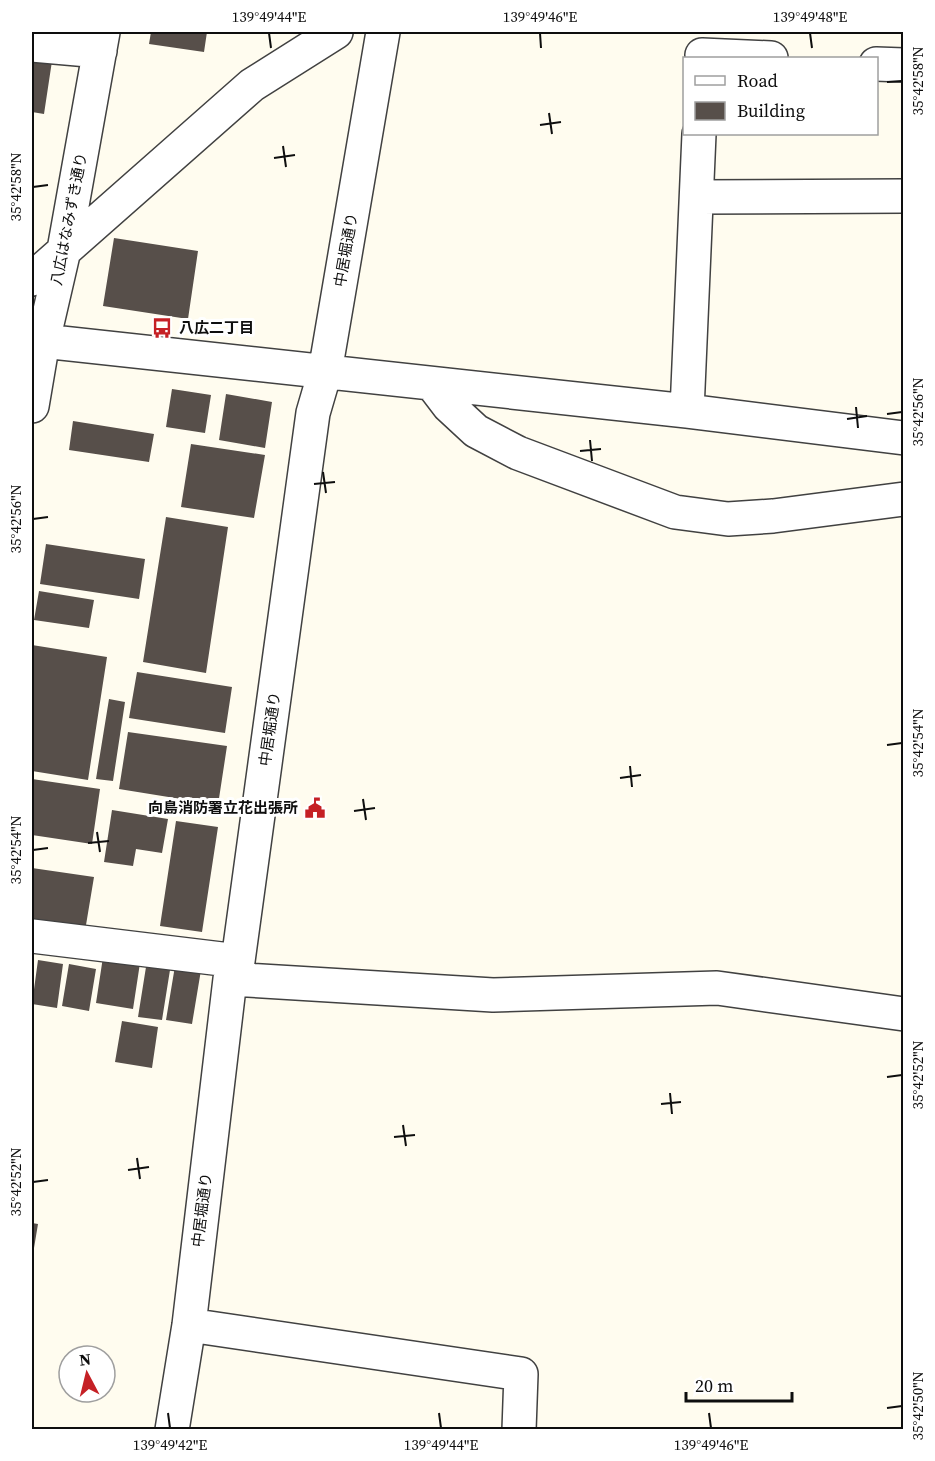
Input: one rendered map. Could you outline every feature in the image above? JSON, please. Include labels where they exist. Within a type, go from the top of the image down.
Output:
[{"type":"street","points":[[32,279],[252,85],[336,32]]},
{"type":"street","name":"中居堀通り","points":[[172,1430],[189,1325],[234,970],[313,413],[325,372],[383,32]]},
{"type":"street","points":[[32,45],[101,41]]},
{"type":"street","name":"八広はなみずき通り","points":[[32,406],[64,250],[101,41]]},
{"type":"street","points":[[702,48],[764,57]]},
{"type":"street","points":[[878,64],[903,65]]},
{"type":"street","points":[[687,411],[699,135]]},
{"type":"street","points":[[698,197],[903,196]]},
{"type":"street","points":[[44,341],[687,411],[903,438]]},
{"type":"street","points":[[433,385],[449,406],[476,431],[518,453],[675,512],[728,519],[773,516],[903,499]]},
{"type":"street","points":[[32,936],[234,970],[493,995],[717,988],[903,1014]]},
{"type":"street","points":[[189,1325],[521,1374],[519,1430]]},
{"type":"building","points":[[151,32],[207,32],[204,52],[149,44]]},
{"type":"building","points":[[32,58],[52,61],[44,114],[32,112]]},
{"type":"building","points":[[114,238],[198,251],[188,319],[103,306]]},
{"type":"building","points":[[172,389],[211,395],[205,433],[166,427]]},
{"type":"building","points":[[226,394],[272,402],[265,448],[219,440]]},
{"type":"building","points":[[73,421],[154,434],[149,462],[69,450]]},
{"type":"building","points":[[191,444],[265,455],[254,518],[181,507]]},
{"type":"building","points":[[166,517],[228,527],[206,673],[143,662]]},
{"type":"building","points":[[46,544],[145,559],[139,599],[40,584]]},
{"type":"building","points":[[39,591],[94,600],[89,628],[34,620]]},
{"type":"building","points":[[32,645],[107,657],[88,780],[32,771]]},
{"type":"building","points":[[137,672],[232,687],[225,733],[129,718]]},
{"type":"building","points":[[109,699],[125,702],[113,781],[96,779]]},
{"type":"building","points":[[128,732],[227,746],[218,805],[119,789]]},
{"type":"building","points":[[32,779],[100,789],[92,844],[32,835]]},
{"type":"building","points":[[112,810],[168,819],[162,853],[136,849],[133,866],[104,862]]},
{"type":"building","points":[[176,821],[218,827],[202,932],[160,926]]},
{"type":"building","points":[[32,868],[94,877],[85,931],[32,923]]},
{"type":"building","points":[[103,957],[140,963],[133,1009],[96,1003]]},
{"type":"building","points":[[38,960],[63,964],[57,1008],[32,1004]]},
{"type":"building","points":[[69,964],[96,969],[89,1011],[62,1006]]},
{"type":"building","points":[[175,966],[201,970],[192,1024],[166,1020]]},
{"type":"building","points":[[146,967],[170,970],[162,1020],[138,1017]]},
{"type":"building","points":[[122,1021],[158,1027],[152,1068],[115,1062]]},
{"type":"building","points":[[32,1223],[38,1224],[33,1254],[32,1254]]},
{"type":"place","name":"八広二丁目","points":[[162,328]]},
{"type":"place","name":"向島消防署立花出張所","points":[[315,808]]}]
